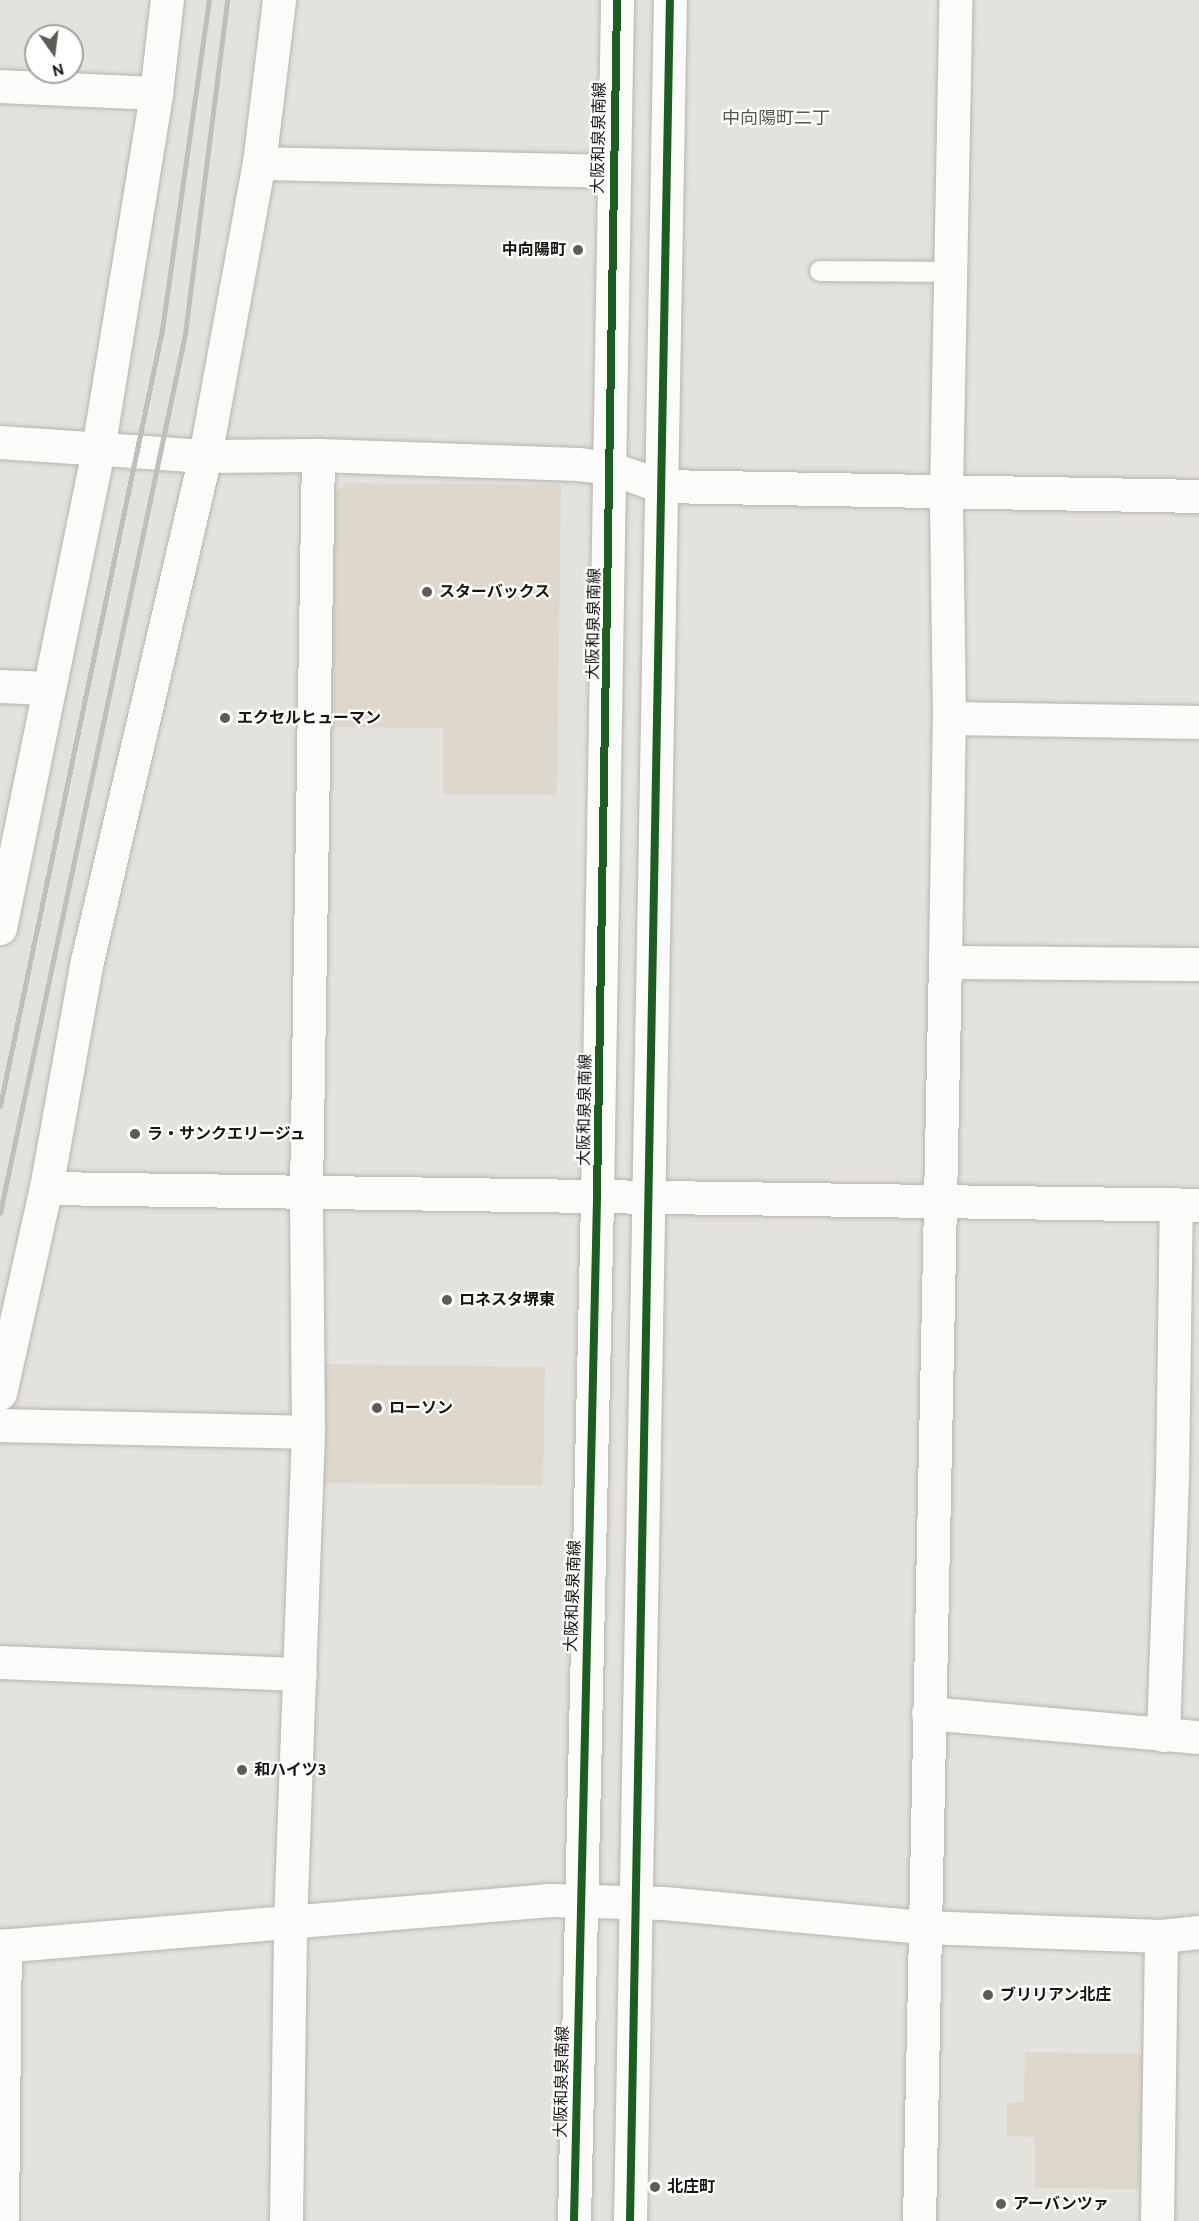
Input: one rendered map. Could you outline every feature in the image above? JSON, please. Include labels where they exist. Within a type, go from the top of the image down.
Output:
[{"type":"street","points":[[0,928],[98,449],[156,93],[167,0]]},
{"type":"street","points":[[0,1393],[46,1188],[87,961],[205,456],[259,163],[279,0]]},
{"type":"street","name":"大阪和泉泉南線","points":[[574,2221],[579,1900],[597,1196],[610,468],[611,171],[617,0]]},
{"type":"street","points":[[630,2221],[670,0]]},
{"type":"street","points":[[919,2221],[938,1201],[945,962],[949,718],[946,491],[956,0]]},
{"type":"street","points":[[0,86],[156,93]]},
{"type":"street","points":[[259,163],[611,171]]},
{"type":"street","points":[[0,442],[205,456],[318,455],[578,464],[610,468],[661,486],[1199,496]]},
{"type":"street","points":[[286,2221],[290,1923],[308,1432],[306,1192],[318,455]]},
{"type":"street","points":[[0,686],[49,688]]},
{"type":"street","points":[[949,718],[1199,722]]},
{"type":"street","points":[[945,962],[1199,964]]},
{"type":"street","points":[[46,1188],[1187,1204],[1186,1479],[1162,1735]]},
{"type":"street","points":[[0,1425],[308,1432]]},
{"type":"street","points":[[0,1662],[300,1674]]},
{"type":"street","points":[[928,1713],[1199,1737]]},
{"type":"street","points":[[2,2221],[3,1946],[579,1900],[635,1902],[925,1927],[1161,1936],[1199,1932]]},
{"type":"street","points":[[1157,2221],[1161,1936]]},
{"type":"lane","points":[[820,271],[950,272]]},
{"type":"shaded area","points":[[346,483],[561,485],[557,795],[443,794],[443,728],[328,727],[330,497]]},
{"type":"shaded area","points":[[319,1364],[545,1367],[543,1485],[317,1483]]},
{"type":"shaded area","points":[[1025,2052],[1142,2054],[1140,2189],[1035,2188],[1035,2137],[1007,2136],[1007,2103],[1024,2102]]},
{"type":"railway","points":[[0,1106],[162,330],[209,0]]},
{"type":"railway","points":[[0,1213],[185,334],[227,0]]},
{"type":"cycle path","points":[[574,2221],[597,1196],[617,0]]},
{"type":"cycle path","points":[[630,2221],[670,0]]},
{"type":"place","name":"中向陽町","points":[[578,250]]},
{"type":"place","name":"スターバックス","points":[[427,592]]},
{"type":"place","name":"エクセルヒューマン","points":[[225,718]]},
{"type":"place","name":"ラ・サンクエリージュ","points":[[135,1134]]},
{"type":"place","name":"ロネスタ堺東","points":[[447,1300]]},
{"type":"place","name":"ローソン","points":[[377,1408]]},
{"type":"place","name":"和ハイツ3","points":[[242,1770]]},
{"type":"place","name":"ブリリアン北庄","points":[[988,1995]]},
{"type":"place","name":"北庄町","points":[[655,2187]]},
{"type":"place","name":"アーバンツァ","points":[[1001,2204]]},
{"type":"district","name":"中向陽町二丁","points":[[776,118]]}]
